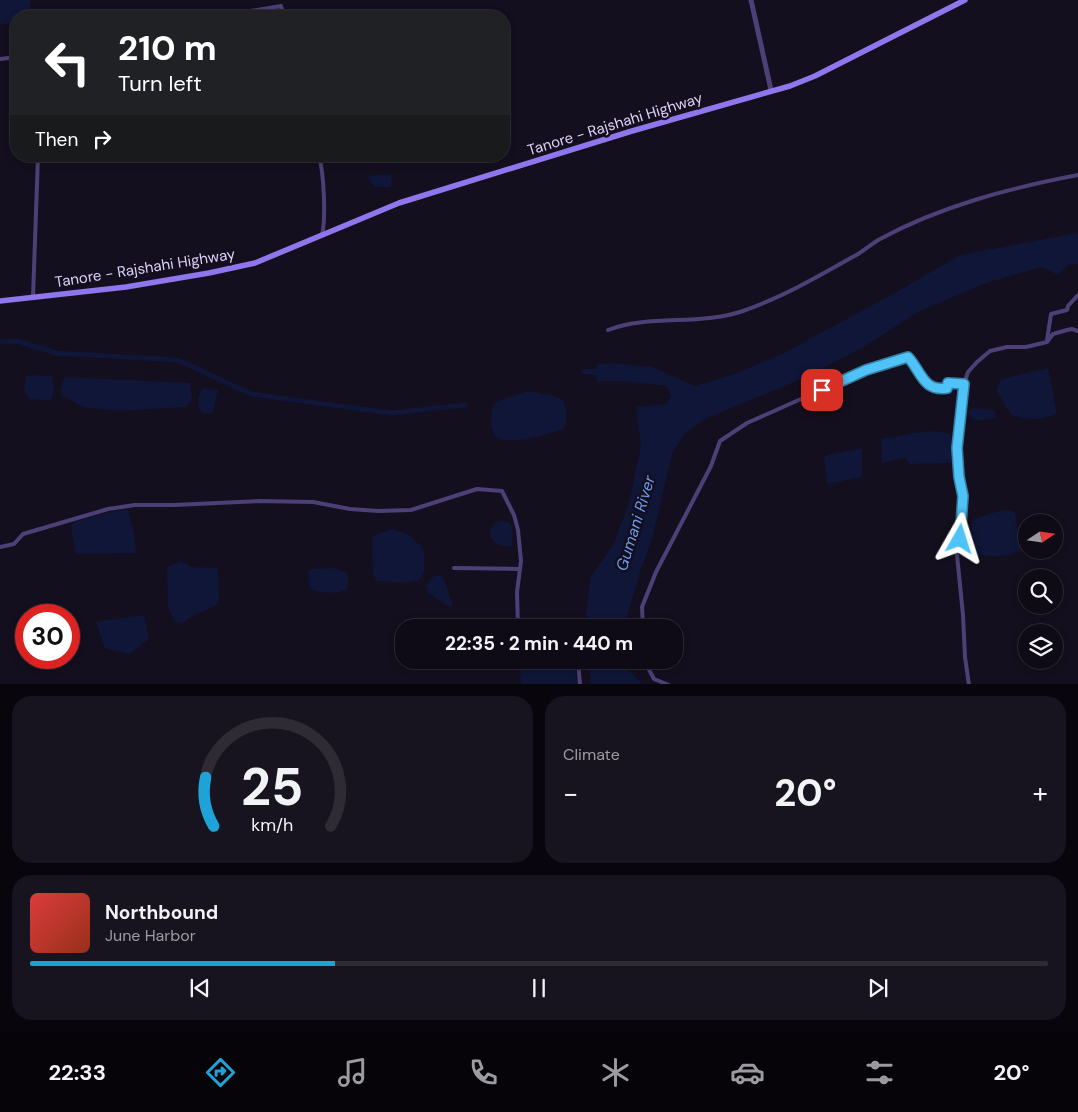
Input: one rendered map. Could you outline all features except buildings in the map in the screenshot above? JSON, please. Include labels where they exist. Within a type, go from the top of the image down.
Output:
[{"type":"main road","name":"Tanore - Rajshahi Highway","points":[[0,301],[126,286],[209,273],[255,263],[408,200],[771,90],[790,86],[815,76],[965,0]]},
{"type":"street","points":[[280,0],[283,10]]},
{"type":"street","points":[[751,0],[771,90]]},
{"type":"street","points":[[257,10],[282,6]]},
{"type":"street","points":[[33,297],[38,162]]},
{"type":"street","points":[[320,162],[326,222],[322,236]]},
{"type":"street","points":[[608,330],[625,323],[707,319],[740,312],[782,295],[825,273],[880,240],[940,211],[986,196],[1078,175]]},
{"type":"street","points":[[1046,342],[1050,314],[1067,310],[1068,306],[1078,295]]},
{"type":"street","points":[[969,684],[957,555],[963,496],[959,477],[957,448],[964,384],[968,372],[990,351],[1007,347],[1026,347],[1046,342],[1053,334],[1072,329],[1078,331]]},
{"type":"street","points":[[643,619],[642,607],[656,572],[710,466],[720,441],[747,423],[866,370],[908,357],[915,364],[924,381],[932,386],[940,389],[947,388],[948,383],[964,384]]},
{"type":"street","points":[[0,548],[14,544],[23,534],[108,509],[135,505],[174,505],[260,500],[313,502],[350,509],[378,511],[410,510],[477,489],[502,491],[514,515],[518,530],[520,560],[517,592],[518,619]]},
{"type":"street","points":[[454,568],[519,570]]},
{"type":"street","points":[[579,669],[580,684]]},
{"type":"street","points":[[649,669],[654,679],[669,684]]},
{"type":"water","points":[[0,0],[30,0],[30,10],[10,10],[10,23],[0,24]]},
{"type":"water","points":[[390,174],[392,178],[391,187],[375,187],[368,178],[369,176]]},
{"type":"water","name":"Gumani River","points":[[1078,233],[1078,264],[1068,265],[1058,275],[1042,267],[986,283],[918,312],[862,348],[806,377],[707,418],[686,432],[673,451],[651,542],[626,619],[586,619],[590,578],[613,545],[629,503],[641,446],[636,407],[666,404],[671,396],[667,386],[619,381],[597,381],[596,375],[582,374],[581,369],[596,369],[597,364],[612,363],[653,367],[694,386],[729,376],[780,355],[902,289],[960,255]]},
{"type":"water","points":[[1048,368],[1057,414],[1034,419],[1011,415],[996,390],[1001,379]]},
{"type":"water","points":[[26,376],[52,376],[54,391],[51,401],[30,399],[24,391]]},
{"type":"water","points":[[64,377],[190,383],[192,400],[185,407],[118,411],[83,407],[60,394]]},
{"type":"water","points":[[203,388],[218,390],[213,413],[202,413],[199,407],[198,398]]},
{"type":"water","points":[[528,391],[555,396],[563,400],[567,414],[563,429],[541,436],[514,440],[500,439],[494,435],[491,422],[492,407],[498,401]]},
{"type":"water","points":[[974,408],[994,410],[996,418],[979,421],[972,419],[967,411]]},
{"type":"water","points":[[936,431],[951,434],[953,463],[910,464],[905,458],[882,463],[881,439]]},
{"type":"water","points":[[862,448],[862,477],[827,484],[824,456]]},
{"type":"water","points":[[128,510],[135,538],[136,553],[76,554],[71,529],[73,523],[107,513]]},
{"type":"water","points":[[1006,510],[1015,512],[1018,552],[1005,556],[972,555],[968,533],[972,520]]},
{"type":"water","points":[[500,521],[509,522],[513,528],[512,546],[499,545],[491,538],[491,529]]},
{"type":"water","points":[[393,529],[409,535],[423,548],[424,570],[419,579],[408,582],[376,581],[373,573],[372,538],[377,534]]},
{"type":"water","points":[[181,561],[192,567],[218,568],[219,603],[191,616],[183,623],[174,621],[168,606],[167,567]]},
{"type":"water","points":[[333,568],[346,572],[349,576],[347,589],[328,593],[310,589],[309,570]]},
{"type":"water","points":[[435,575],[441,576],[445,582],[453,606],[448,606],[428,593],[426,585]]},
{"type":"water","points":[[144,615],[149,639],[129,654],[105,648],[96,622]]},
{"type":"water","points":[[520,669],[575,669],[577,684],[521,684]]},
{"type":"water","points":[[590,669],[628,669],[642,684],[591,684]]},
{"type":"waterway","points":[[0,342],[17,341],[56,353],[178,360],[251,394],[392,413],[465,405]]},
{"type":"route","points":[[822,390],[866,370],[908,357],[915,364],[924,381],[932,386],[940,389],[947,388],[948,383],[964,384],[957,448],[959,477],[963,496],[960,539]]}]
